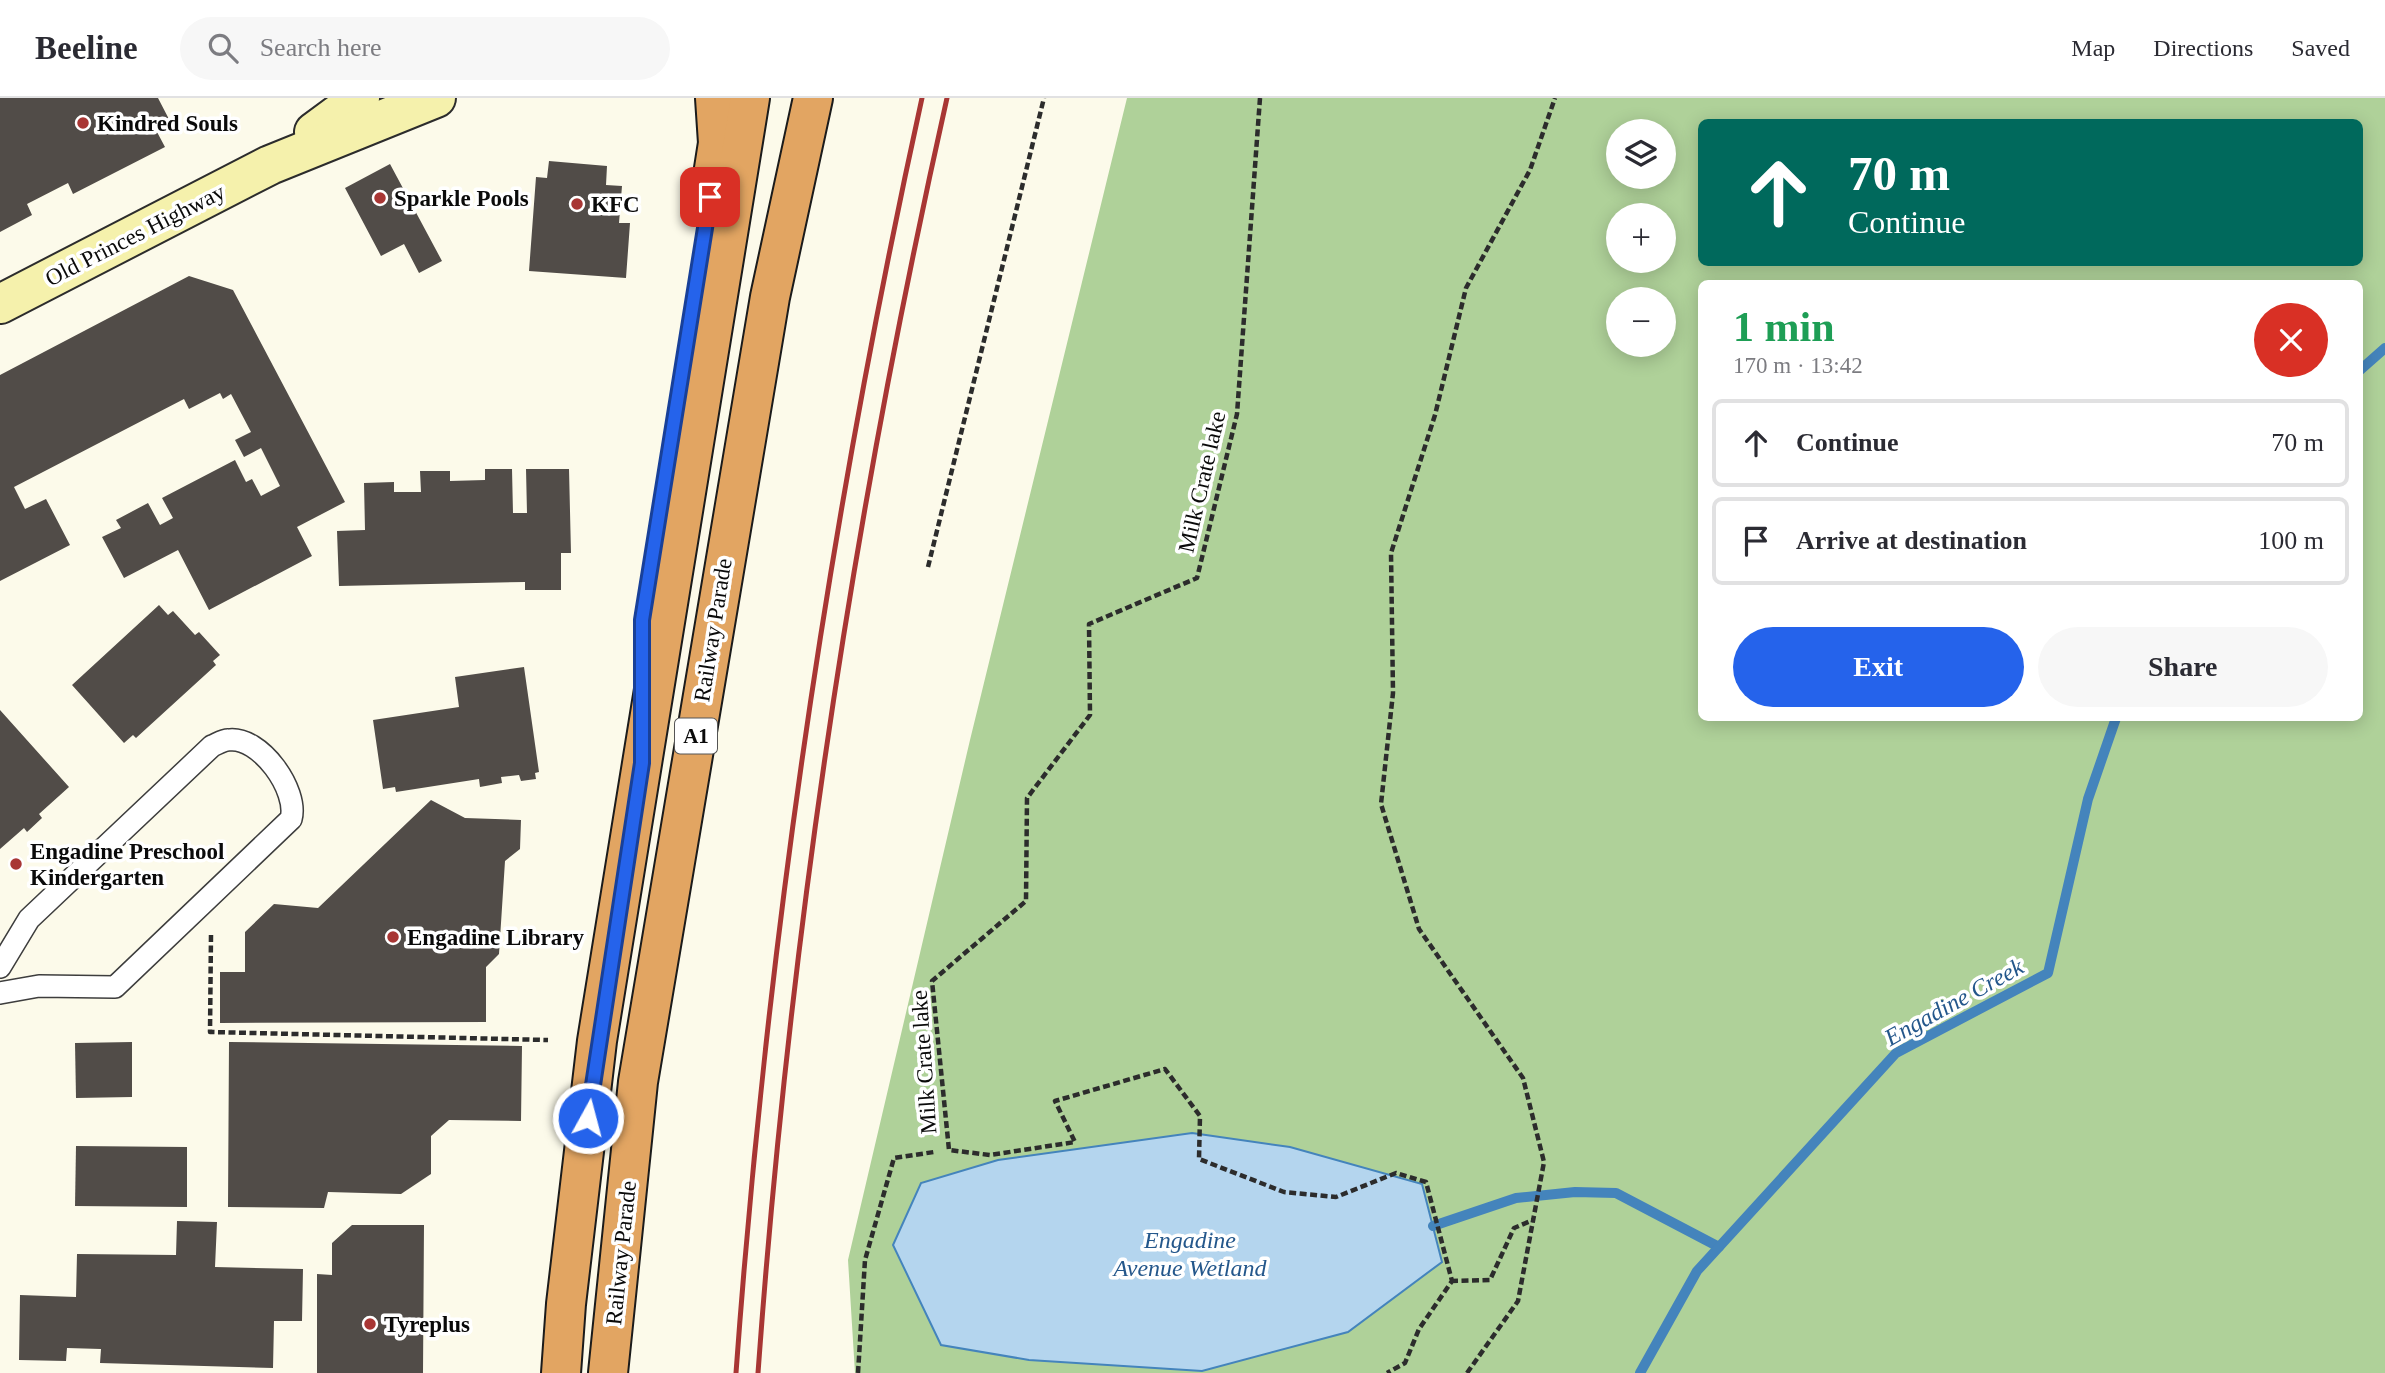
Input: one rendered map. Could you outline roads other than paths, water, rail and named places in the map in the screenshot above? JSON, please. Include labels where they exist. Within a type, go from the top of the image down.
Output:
[{"type":"highway","points":[[642,763],[642,620],[718,143],[715,98]]},
{"type":"highway","name":"Railway Parade","points":[[561,1373],[566,1304],[597,1041],[750,98]]},
{"type":"highway","name":"Railway Parade","points":[[608,1373],[638,1082],[767,311],[813,98]]},
{"type":"street","name":"Old Princes Highway","points":[[270,165],[360,98]]},
{"type":"street","name":"Old Princes Highway","points":[[0,304],[270,165],[436,98]]},
{"type":"lane","points":[[0,967],[29,919],[212,746],[229,739],[243,742],[268,759],[289,789],[294,807],[290,819],[115,987],[39,986],[0,993]]},
{"type":"water","name":"Engadine Avenue Wetland","points":[[1192,1133],[1290,1147],[1422,1184],[1442,1262],[1348,1332],[1202,1371],[1029,1360],[941,1345],[893,1245],[921,1183],[998,1160]]},
{"type":"waterway","name":"Engadine Creek","points":[[2363,367],[2385,348]]},
{"type":"waterway","name":"Engadine Creek","points":[[1640,1373],[1697,1271],[1896,1053],[2048,973],[2088,799],[2115,721]]},
{"type":"waterway","points":[[1433,1226],[1516,1198],[1575,1192],[1616,1193],[1719,1247]]},
{"type":"railway","points":[[736,1373],[765,1052],[806,732],[858,414],[922,98]]},
{"type":"railway","points":[[758,1373],[787,1052],[829,732],[882,414],[947,98]]},
{"type":"place","name":"Kindred Souls","points":[[83,123]]},
{"type":"place","name":"Sparkle Pools","points":[[380,198]]},
{"type":"place","name":"KFC","points":[[577,204]]},
{"type":"place","name":"Engadine Preschool Kindergarten","points":[[16,864]]},
{"type":"place","name":"Engadine Library","points":[[393,937]]},
{"type":"place","name":"Tyreplus","points":[[370,1324]]}]
